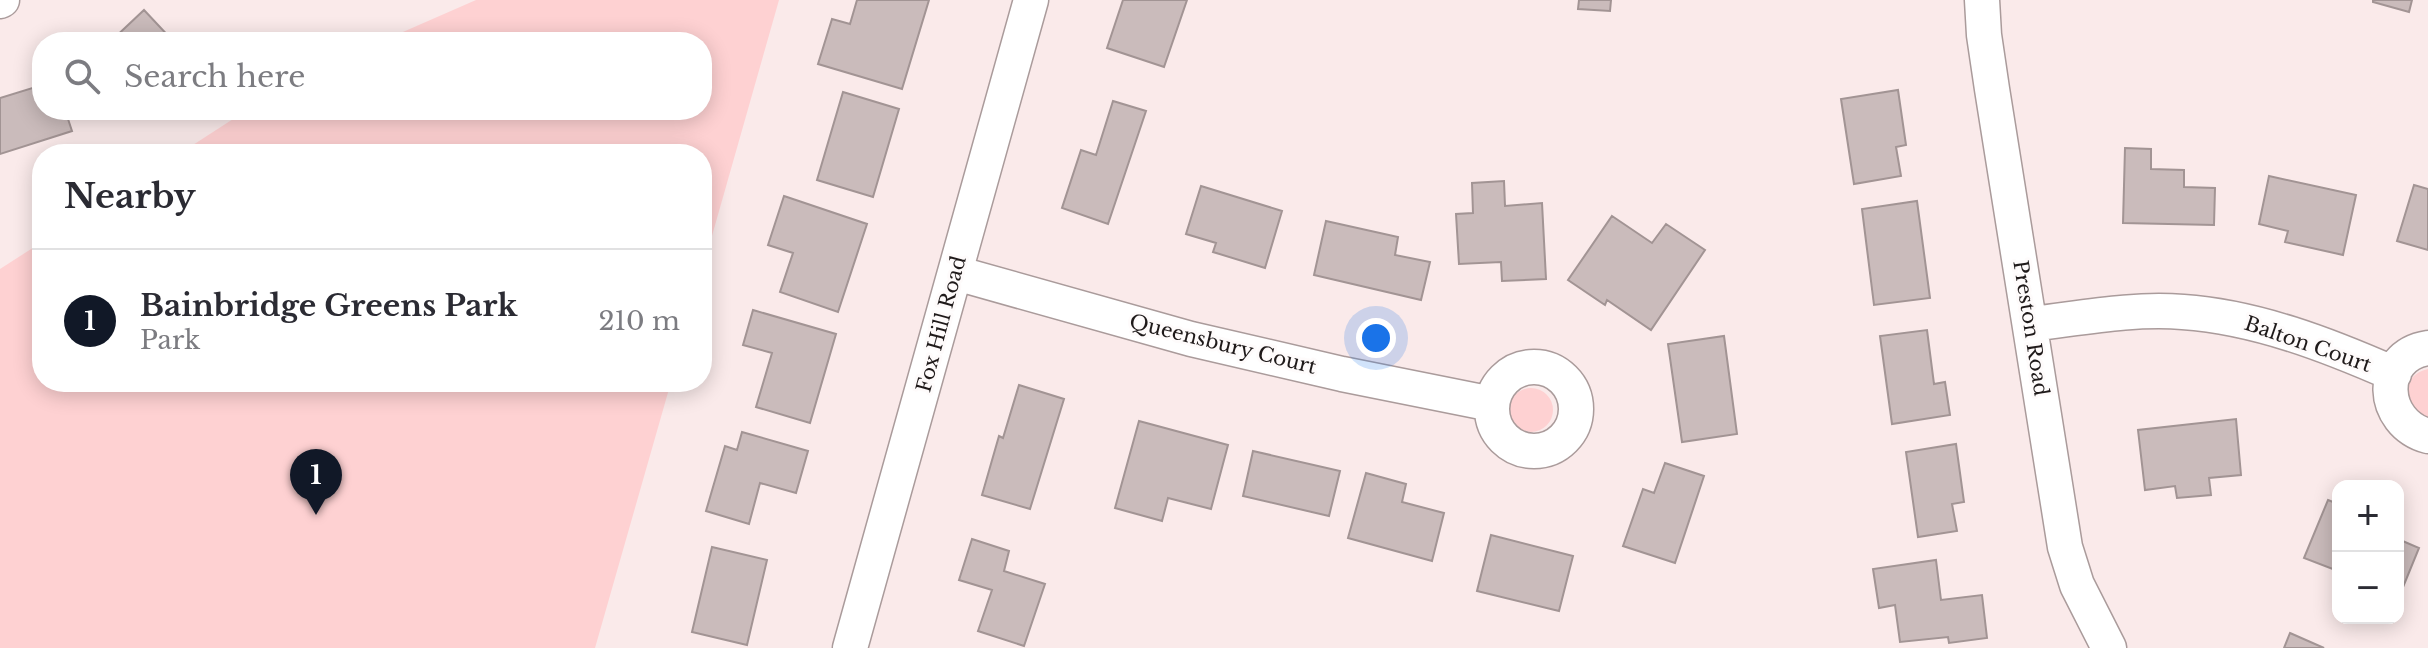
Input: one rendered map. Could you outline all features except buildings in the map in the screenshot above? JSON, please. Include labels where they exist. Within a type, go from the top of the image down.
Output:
[{"type":"street","name":"Fox Hill Road","points":[[850,648],[1031,0]]},
{"type":"street","name":"Preston Road","points":[[1982,0],[1992,89],[2065,547],[2077,585],[2109,648]]},
{"type":"street","name":"Queensbury Court","points":[[956,273],[1191,339],[1492,404]]},
{"type":"street","name":"Balton Court","points":[[2031,324],[2127,312],[2184,312],[2236,319],[2293,335],[2394,374]]},
{"type":"street","name":"Balton Court","points":[[2428,348],[2409,355],[2400,364],[2390,387],[2396,414],[2415,432],[2428,436]]},
{"type":"shaded area","points":[[476,0],[779,0],[712,236],[712,144],[194,144],[232,120],[712,120],[712,32],[403,32]]},
{"type":"shaded area","points":[[32,248],[32,392],[668,392],[595,648],[0,648],[0,269]]},
{"type":"shaded area","points":[[2428,369],[2428,418],[2412,408],[2407,393],[2412,378]]},
{"type":"shaded area","points":[[1531,388],[1546,395],[1553,410],[1546,425],[1531,432],[1516,425],[1509,410],[1516,395]]},
{"type":"place","name":"Bainbridge Greens Park","points":[[316,515]]}]
